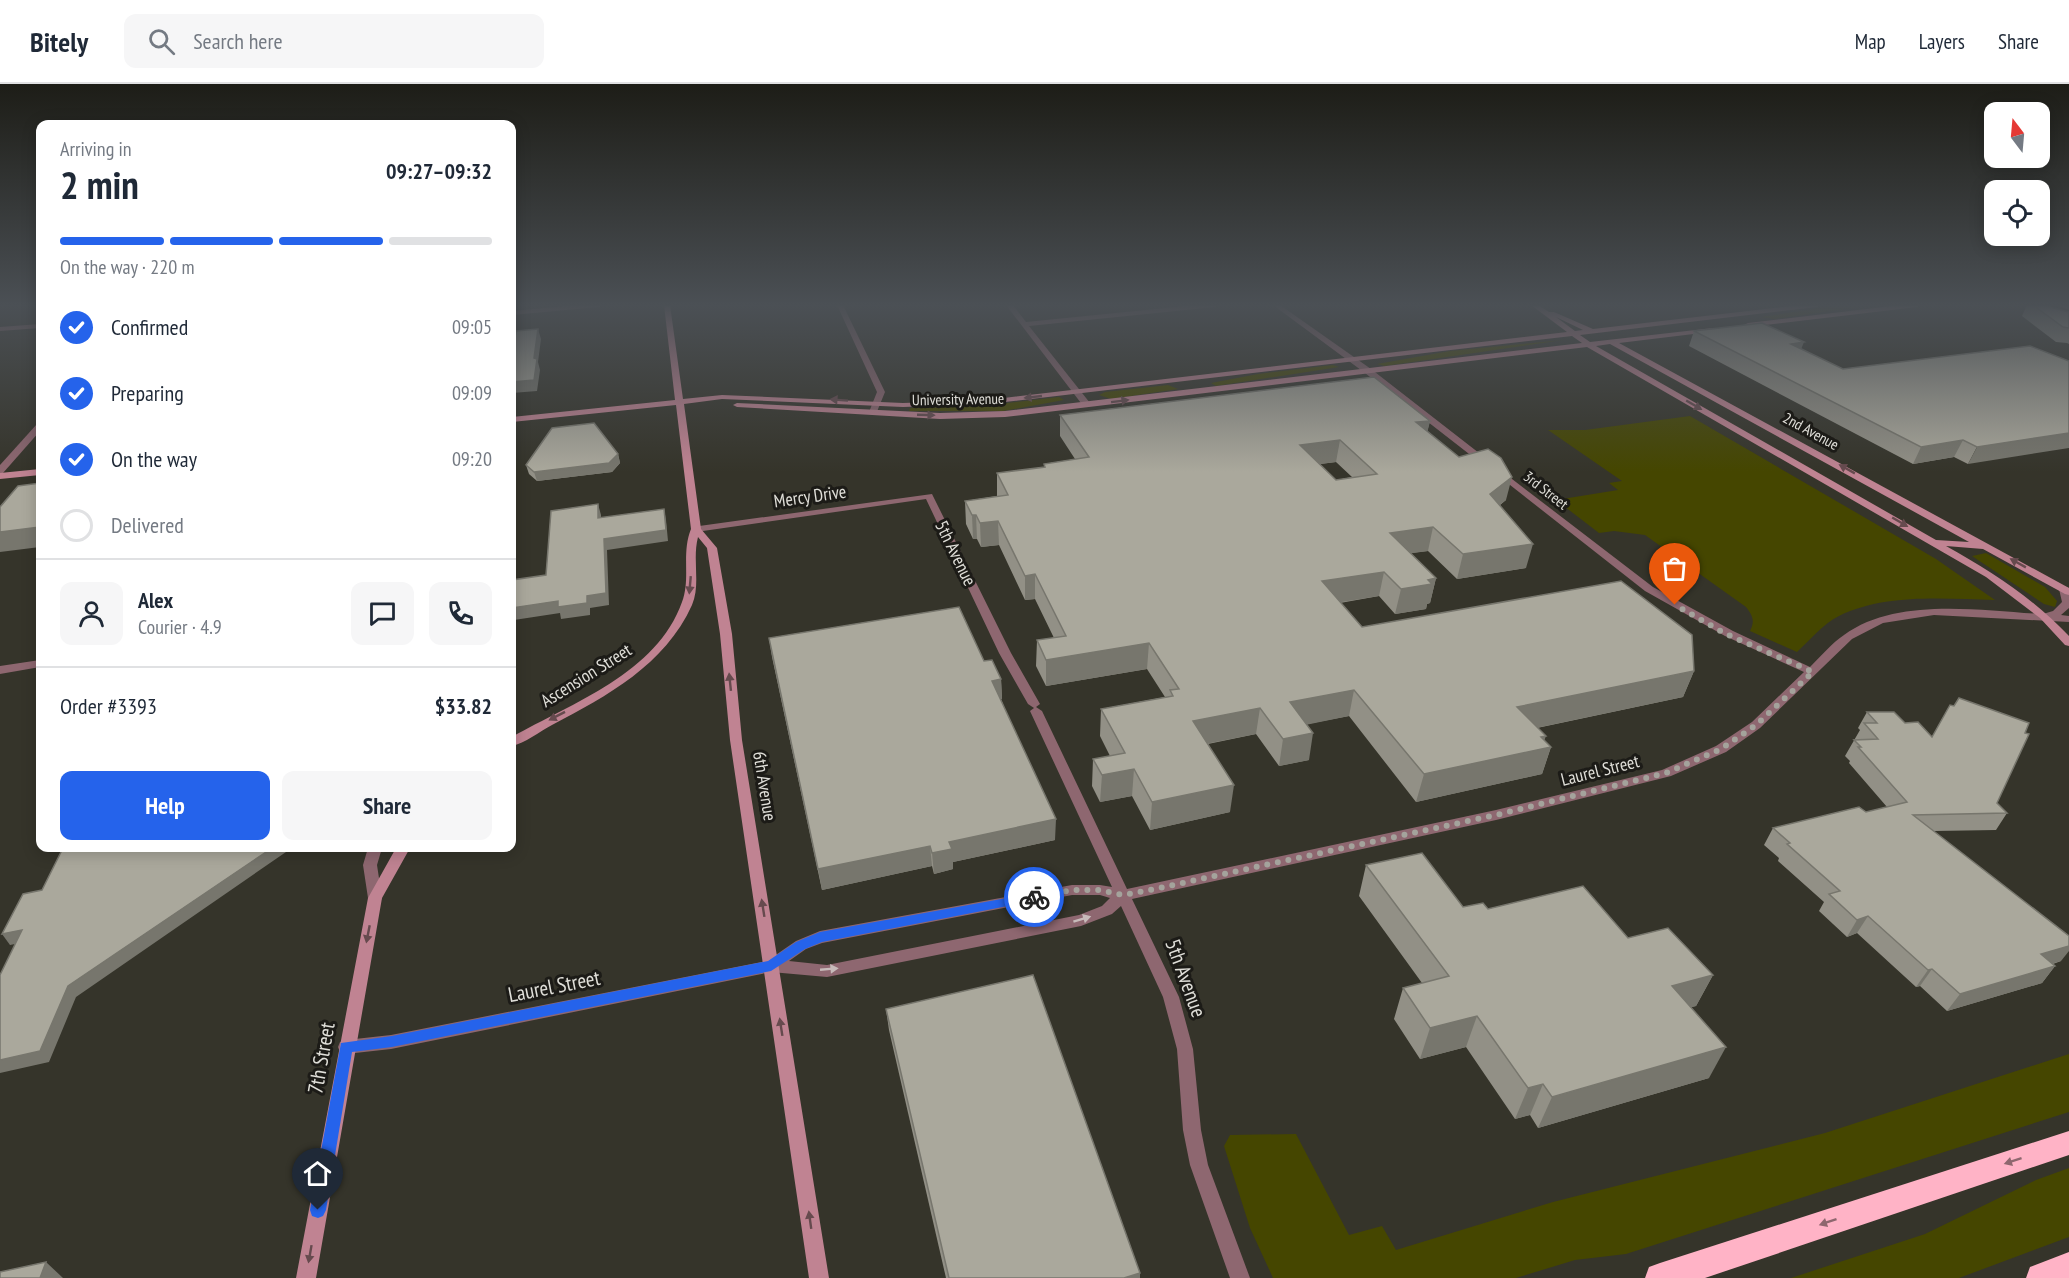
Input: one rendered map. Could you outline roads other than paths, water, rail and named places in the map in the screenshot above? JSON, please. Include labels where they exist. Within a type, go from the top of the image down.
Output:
[{"type":"highway","points":[[1660,1278],[2069,1143]]},
{"type":"highway","points":[[2041,1278],[2069,1267]]},
{"type":"main road","name":"6th Avenue","points":[[674,361],[696,529],[712,548],[726,634],[736,740],[819,1278]]},
{"type":"main road","name":"University Avenue","points":[[516,420],[742,396],[878,404],[975,403],[1345,361]]},
{"type":"main road","name":"University Avenue","points":[[679,402],[982,415],[1087,405],[1455,361]]},
{"type":"main road","name":"2nd Avenue","points":[[1617,361],[1990,575],[2044,616]]},
{"type":"main road","name":"2nd Avenue","points":[[1647,361],[2067,590]]},
{"type":"main road","points":[[1781,454],[1780,448],[1790,437]]},
{"type":"main road","points":[[0,476],[36,472]]},
{"type":"main road","name":"Ascension Street","points":[[516,740],[627,676],[667,639],[680,621],[688,599],[691,584],[688,550],[696,529]]},
{"type":"main road","points":[[1932,541],[1987,546]]},
{"type":"main road","points":[[2044,616],[2069,643]]},
{"type":"main road","points":[[375,898],[402,852]]},
{"type":"main road","name":"7th Street","points":[[306,1278],[346,1047],[375,898]]},
{"type":"street","points":[[867,361],[881,395],[873,412]]},
{"type":"street","points":[[1054,361],[1087,405]]},
{"type":"street","name":"3rd Street","points":[[1352,361],[1649,589],[1726,634],[1813,672]]},
{"type":"street","points":[[0,471],[36,430]]},
{"type":"street","name":"Mercy Drive","points":[[696,529],[929,496]]},
{"type":"street","name":"5th Avenue","points":[[929,496],[1005,653],[1035,707],[1171,997],[1185,1049],[1192,1130],[1199,1165],[1240,1278]]},
{"type":"street","points":[[2044,616],[2064,609],[2068,603],[2067,590]]},
{"type":"street","name":"Laurel Street","points":[[771,966],[801,945],[820,937],[1072,890],[1100,890],[1123,895],[1496,815],[1666,773],[1721,749],[1756,725],[1848,637],[1880,620],[1934,612],[2069,619]]},
{"type":"street","points":[[0,670],[36,665]]},
{"type":"street","name":"7th Street","points":[[374,852],[370,865],[375,898]]},
{"type":"street","name":"Laurel Street","points":[[346,1047],[392,1042],[771,966],[827,971],[1070,922],[1107,910],[1123,895]]}]
